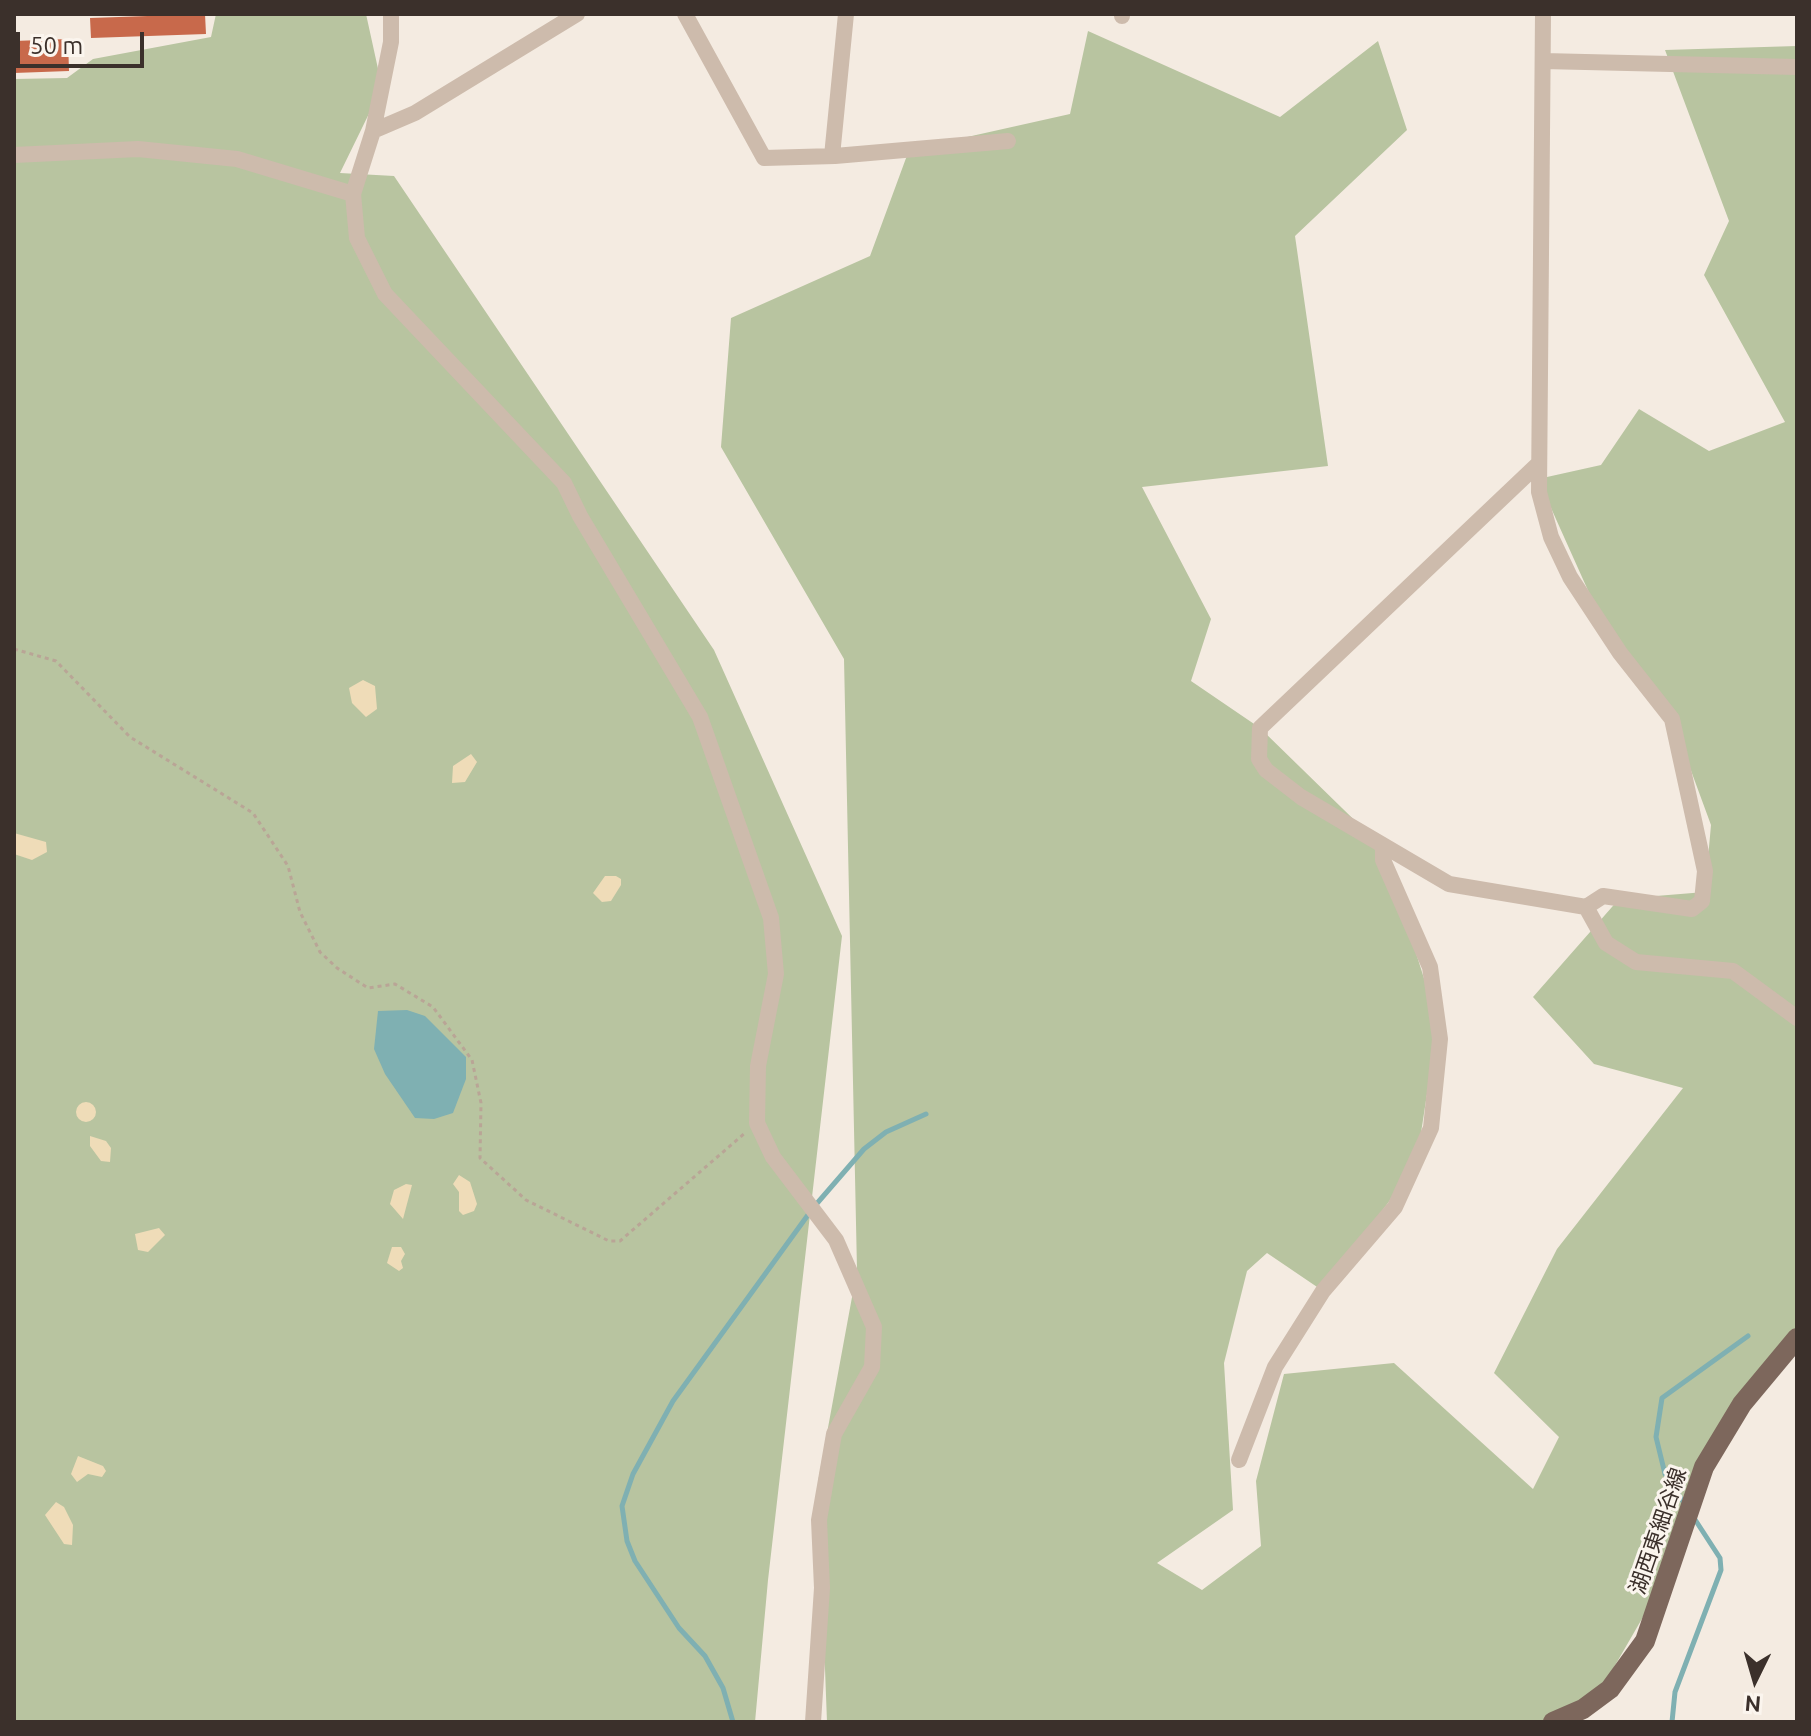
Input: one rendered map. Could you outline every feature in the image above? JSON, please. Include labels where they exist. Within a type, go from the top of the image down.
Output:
[{"type":"main road","name":"湖西東細谷線","points":[[1553,1722],[1583,1709],[1610,1689],[1639,1651],[1704,1467],[1742,1404],[1797,1338]]},
{"type":"street","points":[[391,14],[391,42],[373,131],[353,194],[357,238],[385,294],[564,483],[580,516],[700,717],[771,918],[776,974],[758,1066],[757,1123],[773,1157],[836,1240],[874,1327],[872,1367],[834,1434],[819,1520],[822,1588],[813,1722]]},
{"type":"street","points":[[373,131],[415,113],[577,14]]},
{"type":"street","points":[[685,14],[764,158],[832,156],[1008,141]]},
{"type":"street","points":[[832,156],[846,14]]},
{"type":"street","points":[[1537,465],[1260,728],[1259,759],[1266,770],[1301,797],[1383,848],[1449,884],[1586,907],[1603,896],[1692,909],[1702,901],[1705,871],[1672,719],[1620,653],[1570,577],[1551,537],[1539,492],[1543,14]]},
{"type":"street","points":[[1543,61],[1797,67]]},
{"type":"street","points":[[14,155],[138,149],[237,159],[353,194]]},
{"type":"street","points":[[1239,1460],[1275,1367],[1323,1291],[1395,1207],[1431,1128],[1440,1039],[1430,967],[1383,860],[1383,848]]},
{"type":"street","points":[[1586,907],[1606,943],[1636,962],[1733,971],[1797,1018]]},
{"type":"path","points":[[14,649],[56,661],[130,737],[253,813],[288,866],[300,912],[320,952],[337,968],[368,988],[395,984],[433,1007],[472,1060],[481,1103],[480,1158],[526,1200],[609,1241],[620,1241],[757,1123]]},
{"type":"green space","points":[[216,14],[366,14],[382,87],[340,173],[394,176],[714,650],[842,936],[768,1580],[755,1722],[14,1722],[14,79],[67,78],[93,59],[211,37]]},
{"type":"green space","points":[[1088,31],[1280,117],[1378,41],[1407,130],[1295,236],[1328,466],[1142,487],[1211,619],[1191,681],[1260,728],[1383,848],[1438,1023],[1416,1165],[1323,1291],[1267,1253],[1247,1271],[1224,1363],[1233,1510],[1157,1563],[1202,1590],[1261,1546],[1256,1481],[1284,1374],[1394,1363],[1533,1489],[1559,1437],[1494,1373],[1557,1249],[1683,1088],[1594,1064],[1533,997],[1619,899],[1705,892],[1711,825],[1672,719],[1608,635],[1538,479],[1601,465],[1639,409],[1709,451],[1785,422],[1704,275],[1729,221],[1665,50],[1797,46],[1797,1329],[1742,1404],[1669,1572],[1595,1700],[1542,1722],[827,1722],[818,1482],[857,1270],[844,659],[721,447],[731,318],[870,256],[909,150],[1070,114]]},
{"type":"sand","points":[[363,680],[375,686],[377,709],[366,717],[352,703],[349,688]]},
{"type":"sand","points":[[471,754],[477,762],[465,782],[452,783],[453,766]]},
{"type":"sand","points":[[14,833],[46,842],[47,852],[32,860],[14,854]]},
{"type":"sand","points":[[605,876],[616,876],[621,879],[621,885],[611,901],[602,902],[593,893]]},
{"type":"sand","points":[[86,1102],[93,1105],[96,1112],[93,1119],[86,1122],[79,1119],[76,1112],[79,1105]]},
{"type":"sand","points":[[90,1136],[106,1141],[111,1148],[110,1162],[101,1161],[90,1146]]},
{"type":"sand","points":[[459,1175],[470,1182],[477,1204],[474,1211],[463,1215],[459,1211],[459,1192],[453,1184]]},
{"type":"sand","points":[[406,1184],[412,1185],[403,1219],[390,1204],[394,1190]]},
{"type":"sand","points":[[159,1228],[165,1235],[148,1252],[138,1250],[135,1234]]},
{"type":"sand","points":[[392,1247],[401,1247],[405,1254],[401,1261],[403,1268],[399,1271],[387,1263]]},
{"type":"sand","points":[[78,1456],[103,1466],[106,1471],[102,1477],[88,1474],[77,1482],[71,1474]]},
{"type":"sand","points":[[56,1502],[64,1507],[73,1525],[72,1545],[64,1544],[45,1515]]},
{"type":"water","points":[[407,1010],[425,1016],[466,1057],[466,1079],[453,1113],[434,1119],[415,1118],[385,1074],[374,1049],[378,1011]]},
{"type":"building","points":[[205,14],[206,34],[91,38],[90,18]]},
{"type":"building","points":[[68,39],[69,71],[14,73],[14,41]]},
{"type":"waterway","points":[[733,1722],[723,1688],[705,1656],[679,1628],[635,1561],[627,1541],[622,1506],[633,1474],[673,1401],[813,1208],[864,1149],[886,1132],[926,1114]]},
{"type":"waterway","points":[[1684,1503],[1665,1474],[1656,1437],[1662,1398],[1748,1336]]},
{"type":"waterway","points":[[1672,1722],[1675,1692],[1721,1570],[1720,1558],[1694,1518]]}]
